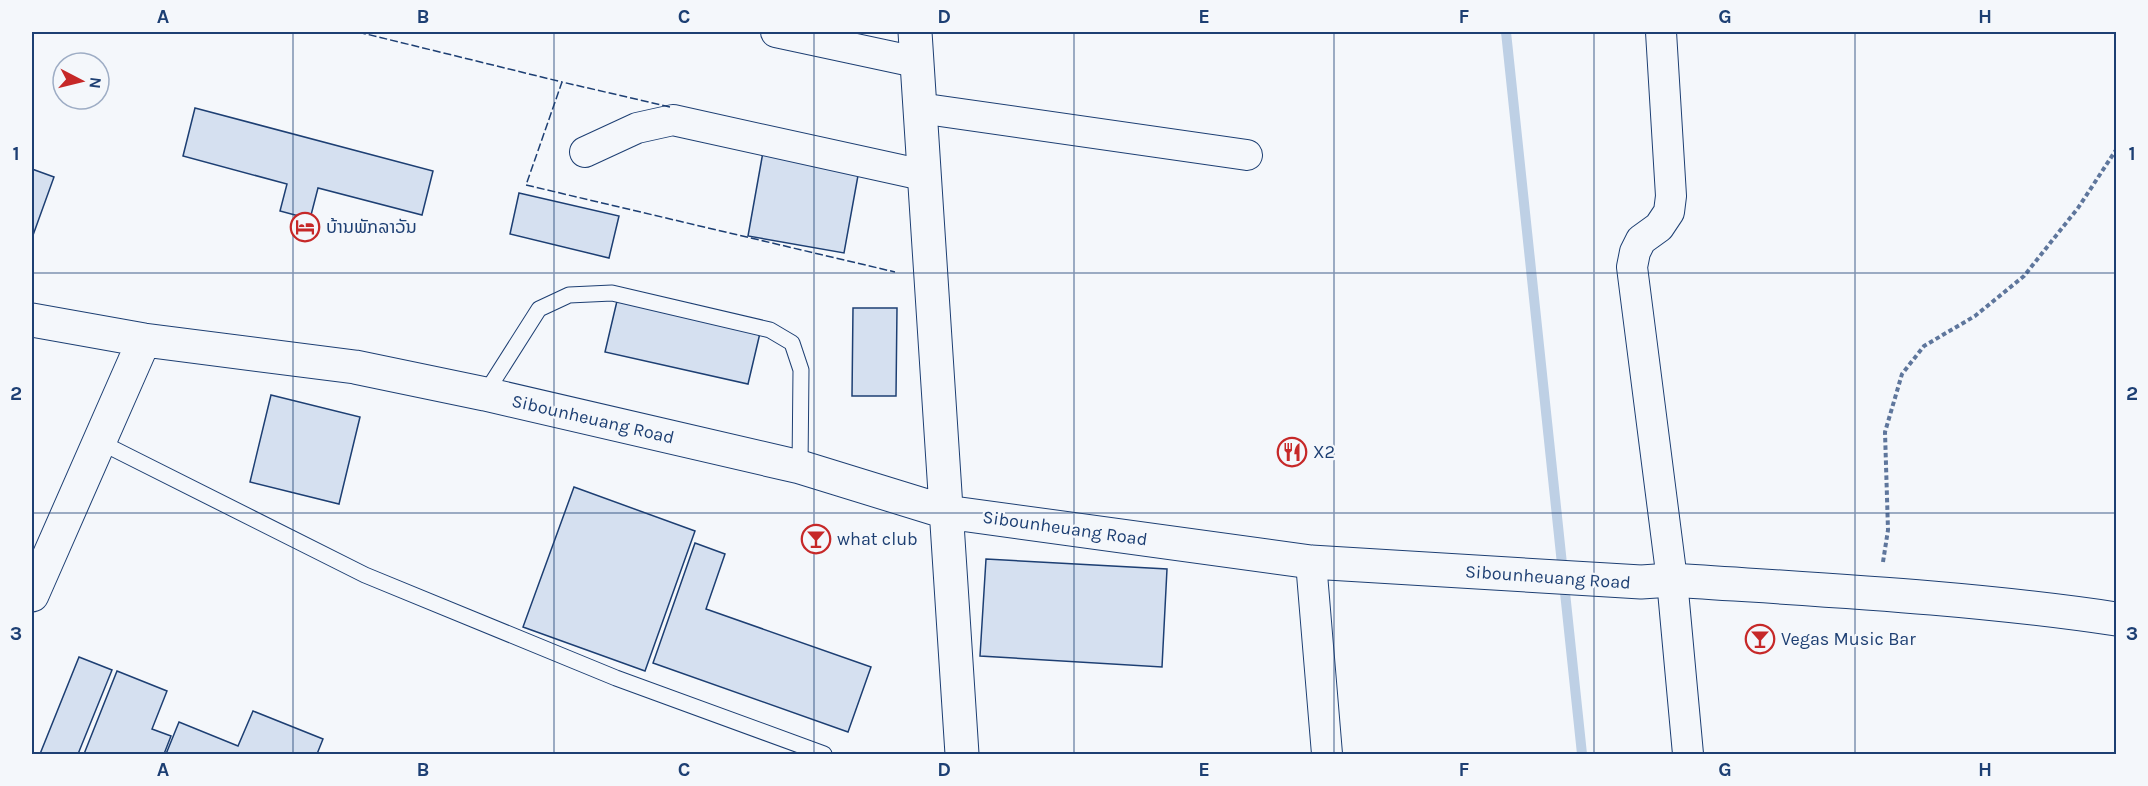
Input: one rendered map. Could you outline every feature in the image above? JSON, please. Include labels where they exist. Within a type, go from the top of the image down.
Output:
[{"type":"street","points":[[776,32],[915,47],[962,754]]},
{"type":"street","points":[[1661,32],[1671,196],[1669,212],[1659,227],[1641,240],[1635,252],[1632,267],[1656,581],[1688,754]]},
{"type":"street","points":[[919,108],[1247,155]]},
{"type":"street","points":[[585,152],[637,128],[673,120],[923,175]]},
{"type":"street","name":"Sibounheuang Road","points":[[32,320],[144,340],[355,367],[486,394],[800,467],[946,512],[1311,562],[1878,594],[2023,605],[2116,619]]},
{"type":"street","points":[[32,595],[144,340]]},
{"type":"street","points":[[1311,562],[1327,754]]},
{"type":"lane","points":[[486,394],[539,309],[569,295],[612,293],[691,311],[770,330],[792,344],[801,370],[800,467]]},
{"type":"lane","points":[[98,441],[366,575],[616,678],[824,754]]},
{"type":"path","points":[[1878,594],[1888,530],[1885,432],[1902,374],[1924,346],[1975,316],[2024,276],[2078,208],[2116,150]]},
{"type":"building","points":[[195,108],[433,171],[422,215],[318,188],[310,219],[280,211],[287,184],[183,156]]},
{"type":"building","points":[[763,152],[859,170],[844,253],[748,236]]},
{"type":"building","points":[[32,169],[54,177],[32,238]]},
{"type":"building","points":[[519,193],[619,216],[609,258],[510,234]]},
{"type":"building","points":[[617,301],[760,333],[748,384],[605,352]]},
{"type":"building","points":[[853,308],[897,308],[896,396],[852,396]]},
{"type":"building","points":[[271,395],[360,417],[339,504],[250,482]]},
{"type":"building","points":[[574,487],[695,531],[645,671],[523,627]]},
{"type":"building","points":[[695,543],[725,554],[706,609],[871,667],[848,732],[653,663]]},
{"type":"building","points":[[986,559],[1167,569],[1162,667],[980,656]]},
{"type":"building","points":[[79,657],[112,670],[78,754],[40,754]]},
{"type":"building","points":[[117,671],[167,691],[152,729],[171,736],[164,754],[84,754]]},
{"type":"building","points":[[253,711],[323,739],[317,754],[166,754],[179,722],[238,746]]},
{"type":"waterway","points":[[1506,32],[1582,754]]},
{"type":"fence","points":[[358,32],[562,82]]},
{"type":"fence","points":[[670,107],[562,82],[526,185],[895,272]]},
{"type":"place","name":"ບ້ານພັກລາວັນ","points":[[305,227]]},
{"type":"place","name":"X2","points":[[1292,452]]},
{"type":"place","name":"what club","points":[[816,539]]},
{"type":"place","name":"Vegas Music Bar","points":[[1760,639]]}]
